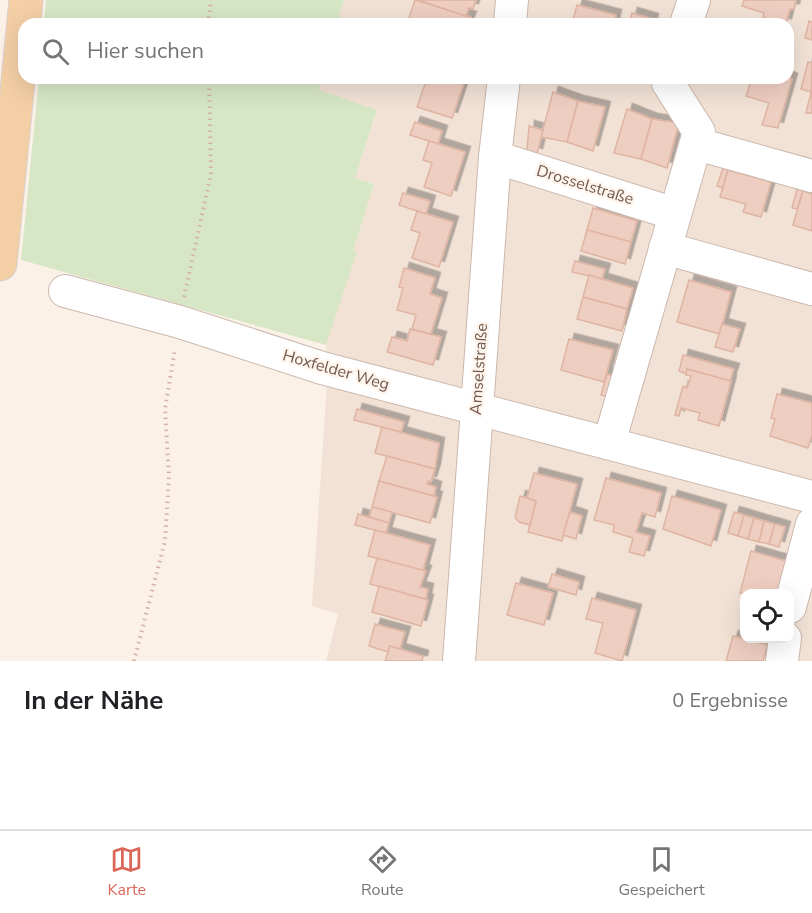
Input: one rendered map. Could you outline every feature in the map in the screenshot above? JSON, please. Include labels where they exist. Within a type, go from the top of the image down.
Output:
[{"type":"main road","points":[[24,18],[26,0]]},
{"type":"main road","points":[[0,264],[18,81]]},
{"type":"street","points":[[510,18],[512,0]]},
{"type":"street","name":"Amselstraße","points":[[459,661],[495,157],[503,84]]},
{"type":"street","points":[[609,443],[699,132],[669,84]]},
{"type":"street","points":[[697,144],[812,176]]},
{"type":"street","name":"Drosselstraße","points":[[495,157],[675,214]]},
{"type":"street","points":[[665,248],[812,290]]},
{"type":"street","name":"Hoxfelder Weg","points":[[65,291],[180,322],[322,368],[812,497]]},
{"type":"street","points":[[794,589],[812,524]]},
{"type":"street","points":[[782,661],[784,643]]},
{"type":"path","points":[[209,18],[211,0]]},
{"type":"path","points":[[134,661],[165,541],[169,476],[165,409],[180,322],[211,174],[209,84]]},
{"type":"shaded area","points":[[344,0],[812,0],[812,661],[326,661],[338,614],[312,606],[327,384],[326,345],[356,253],[353,251],[374,184],[355,178],[377,111],[319,90],[320,84],[794,84],[794,18],[339,18]]},
{"type":"green space","points":[[46,0],[344,0],[339,18],[44,18]]},
{"type":"green space","points":[[38,84],[320,84],[319,90],[377,110],[355,178],[374,184],[353,251],[357,252],[326,345],[21,260]]},
{"type":"building","points":[[415,0],[471,17],[471,18],[409,18]]},
{"type":"building","points":[[418,0],[476,0],[473,9],[469,8],[466,16]]},
{"type":"building","points":[[744,0],[796,0],[794,9],[790,9],[788,18],[765,18],[764,13],[742,6]]},
{"type":"building","points":[[577,5],[616,15],[615,18],[574,18]]},
{"type":"building","points":[[632,13],[650,18],[631,18]]},
{"type":"building","points":[[809,21],[812,22],[812,40],[805,38]]},
{"type":"building","points":[[808,62],[812,63],[811,92],[801,89]]},
{"type":"building","points":[[425,84],[464,84],[452,118],[417,107]]},
{"type":"building","points":[[750,84],[791,84],[778,128],[762,125],[769,103],[746,96]]},
{"type":"building","points":[[812,88],[812,113],[806,113]]},
{"type":"building","points":[[553,92],[578,101],[567,142],[541,137]]},
{"type":"building","points":[[578,101],[605,107],[593,151],[567,142]]},
{"type":"building","points":[[627,109],[652,119],[641,159],[614,153]]},
{"type":"building","points":[[652,119],[679,123],[667,168],[641,159]]},
{"type":"building","points":[[415,122],[442,131],[438,144],[410,135]]},
{"type":"building","points":[[529,126],[543,130],[537,154],[527,151]]},
{"type":"building","points":[[429,141],[465,152],[451,196],[424,187],[432,163],[423,160]]},
{"type":"building","points":[[723,168],[728,170],[723,188],[717,186]]},
{"type":"building","points":[[728,170],[771,182],[761,217],[743,212],[746,204],[720,197]]},
{"type":"building","points":[[797,189],[803,191],[797,209],[792,208]]},
{"type":"building","points":[[803,191],[812,194],[812,231],[793,225]]},
{"type":"building","points":[[403,193],[430,201],[426,214],[399,205]]},
{"type":"building","points":[[593,208],[637,221],[631,242],[587,230]]},
{"type":"building","points":[[417,211],[453,222],[439,267],[412,258],[420,233],[411,230]]},
{"type":"building","points":[[587,230],[631,242],[625,264],[581,251]]},
{"type":"building","points":[[575,261],[605,269],[602,279],[572,272]]},
{"type":"building","points":[[404,268],[435,278],[430,294],[442,298],[431,334],[412,329],[416,315],[397,310],[403,288],[399,287]]},
{"type":"building","points":[[589,275],[633,288],[627,309],[583,297]]},
{"type":"building","points":[[689,280],[731,292],[720,334],[677,322]]},
{"type":"building","points":[[583,297],[627,309],[622,331],[577,319]]},
{"type":"building","points":[[722,324],[740,329],[733,352],[715,347]]},
{"type":"building","points":[[410,329],[441,337],[433,365],[387,352],[392,337],[407,341]]},
{"type":"building","points":[[569,339],[613,350],[604,382],[561,370]]},
{"type":"building","points":[[683,355],[734,369],[730,381],[687,369],[686,374],[679,371]]},
{"type":"building","points":[[687,369],[731,381],[719,426],[698,420],[700,413],[681,408],[679,416],[675,415],[683,386],[687,388],[691,376],[686,375]]},
{"type":"building","points":[[607,374],[617,377],[612,398],[601,395]]},
{"type":"building","points":[[777,394],[812,403],[812,435],[808,448],[770,436],[775,419],[771,418]]},
{"type":"building","points":[[357,409],[404,422],[401,432],[354,420]]},
{"type":"building","points":[[382,427],[439,443],[435,469],[375,453]]},
{"type":"building","points":[[387,456],[435,469],[431,482],[428,481],[427,484],[436,487],[434,496],[379,481]]},
{"type":"building","points":[[534,473],[577,484],[562,541],[528,532],[536,501],[527,498]]},
{"type":"building","points":[[606,478],[661,493],[655,517],[642,513],[636,532],[650,536],[644,556],[629,552],[633,538],[613,532],[614,525],[594,520]]},
{"type":"building","points":[[379,481],[437,497],[430,523],[372,507]]},
{"type":"building","points":[[520,496],[536,501],[530,525],[519,522],[515,517]]},
{"type":"building","points":[[672,496],[721,510],[711,546],[663,529]]},
{"type":"building","points":[[372,507],[392,512],[389,523],[369,517]]},
{"type":"building","points":[[570,512],[582,516],[576,539],[563,535]]},
{"type":"building","points":[[734,512],[744,515],[738,536],[728,533]]},
{"type":"building","points":[[358,514],[389,523],[386,533],[355,525]]},
{"type":"building","points":[[744,515],[754,518],[748,539],[738,536]]},
{"type":"building","points":[[754,518],[764,521],[759,542],[748,539]]},
{"type":"building","points":[[764,521],[775,524],[769,544],[759,542]]},
{"type":"building","points":[[775,524],[785,527],[779,547],[769,544]]},
{"type":"building","points":[[375,530],[430,545],[423,571],[368,556]]},
{"type":"building","points":[[751,551],[786,561],[779,589],[741,589]]},
{"type":"building","points":[[377,558],[426,571],[420,587],[428,589],[426,599],[370,584]]},
{"type":"building","points":[[552,574],[579,582],[576,595],[548,587]]},
{"type":"building","points":[[516,583],[553,593],[544,625],[507,615]]},
{"type":"building","points":[[379,586],[428,600],[421,626],[372,612]]},
{"type":"building","points":[[592,598],[636,610],[622,661],[595,653],[603,623],[586,619]]},
{"type":"building","points":[[375,624],[405,632],[400,649],[390,646],[388,652],[369,646]]},
{"type":"building","points":[[733,636],[740,638],[740,643],[767,645],[763,661],[726,661]]},
{"type":"building","points":[[390,646],[423,656],[422,661],[385,661]]}]
